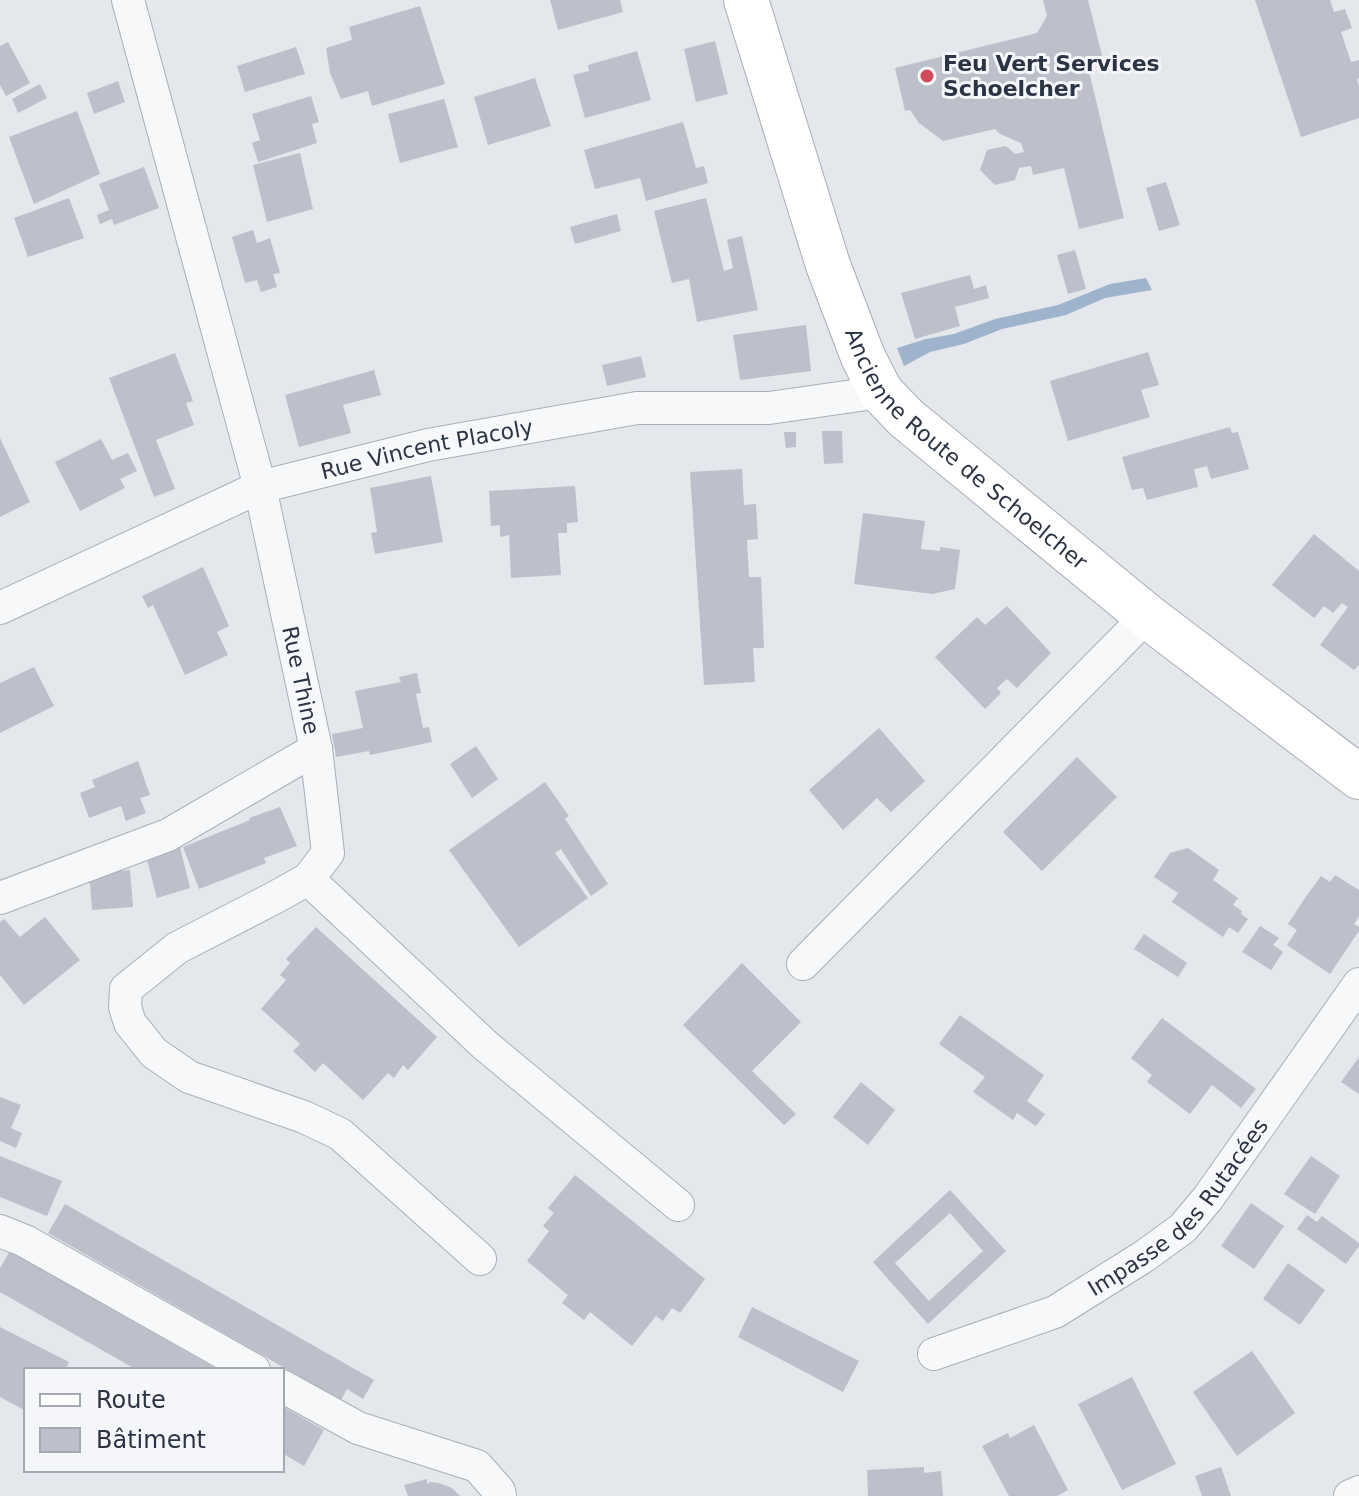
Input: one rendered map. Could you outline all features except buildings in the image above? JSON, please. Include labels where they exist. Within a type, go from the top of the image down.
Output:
[{"type":"main road","name":"Ancienne Route de Schoelcher","points":[[746,0],[828,265],[863,357],[881,392],[906,418],[1147,616],[1357,771]]},
{"type":"street","name":"Rue Thine","points":[[128,0],[260,487],[316,749],[328,853],[308,879]]},
{"type":"street","name":"Rue Vincent Placoly","points":[[0,608],[260,487],[428,445],[637,408],[769,408],[881,392]]},
{"type":"street","points":[[803,964],[1147,616]]},
{"type":"street","points":[[0,898],[168,835],[316,749]]},
{"type":"street","points":[[480,1259],[340,1134],[304,1117],[189,1077],[154,1053],[130,1023],[125,1007],[126,989],[177,948],[308,879],[486,1046],[678,1205]]},
{"type":"street","name":"Impasse des Rutacées","points":[[934,1354],[1055,1312],[1183,1228],[1208,1198],[1359,984]]},
{"type":"street","points":[[0,1231],[25,1241],[250,1368]]},
{"type":"street","points":[[284,1387],[358,1428],[477,1466],[500,1496]]},
{"type":"street","points":[[1350,1496],[1359,1492]]},
{"type":"water","points":[[1146,278],[1152,290],[1105,298],[1066,315],[1002,329],[964,344],[930,352],[904,366],[897,348],[954,334],[995,319],[1058,305],[1110,284]]},
{"type":"place","name":"Feu Vert Services Schoelcher","points":[[927,76]]}]
